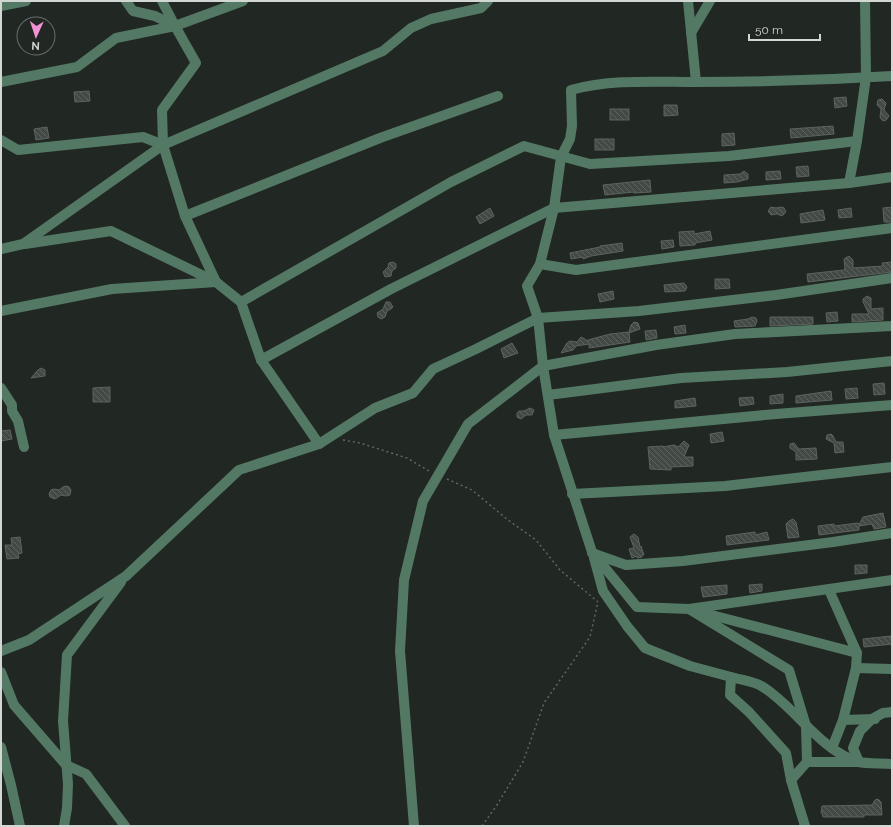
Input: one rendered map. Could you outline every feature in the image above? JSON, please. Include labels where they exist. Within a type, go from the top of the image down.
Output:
[{"type":"street","points":[[1,6],[26,1]]},
{"type":"street","points":[[126,1],[134,11],[155,16],[175,26]]},
{"type":"street","points":[[162,1],[196,63],[162,110],[163,145],[185,216],[216,282]]},
{"type":"street","points":[[1,82],[77,67],[116,38],[175,26],[243,1]]},
{"type":"street","points":[[22,244],[163,145],[382,51],[411,28],[431,19],[481,8],[488,1]]},
{"type":"street","points":[[688,1],[696,82]]},
{"type":"street","points":[[691,33],[710,1]]},
{"type":"street","points":[[849,183],[857,141],[866,77],[865,1]]},
{"type":"street","points":[[859,762],[832,748],[806,726],[781,700],[761,686],[690,666],[645,648],[626,626],[604,591],[554,435],[543,366],[538,318],[527,286],[540,264],[554,208],[561,157],[570,139],[572,126],[571,90],[586,86],[634,82],[696,82],[892,76]]},
{"type":"street","points":[[185,216],[380,138],[498,96]]},
{"type":"street","points":[[1,140],[18,150],[143,137],[163,145]]},
{"type":"street","points":[[241,302],[451,182],[524,146],[590,164],[729,156],[857,141]]},
{"type":"street","points":[[261,360],[391,289],[554,208],[849,183],[892,177]]},
{"type":"street","points":[[540,264],[576,270],[892,228]]},
{"type":"street","points":[[1,249],[22,244],[110,231],[216,282],[241,302],[261,360],[319,444]]},
{"type":"street","points":[[1,651],[29,640],[126,576],[239,470],[319,444],[375,408],[413,394],[433,369],[538,318],[639,311],[776,295],[892,278]]},
{"type":"street","points":[[1,311],[112,289],[216,282]]},
{"type":"street","points":[[414,826],[400,651],[404,580],[423,501],[468,424],[543,366],[656,345],[735,334],[892,326]]},
{"type":"street","points":[[548,396],[681,378],[787,372],[892,361]]},
{"type":"street","points":[[1,388],[12,405],[12,411],[18,421],[24,447]]},
{"type":"street","points":[[554,435],[776,414],[892,405]]},
{"type":"street","points":[[572,494],[725,486],[892,467]]},
{"type":"street","points":[[592,552],[626,565],[683,561],[834,542],[892,533]]},
{"type":"street","points":[[592,552],[637,607],[689,609],[892,580]]},
{"type":"street","points":[[64,826],[67,808],[63,721],[67,655],[126,576]]},
{"type":"street","points":[[829,590],[857,653],[856,668],[843,720],[832,748]]},
{"type":"street","points":[[689,609],[857,653]]},
{"type":"street","points":[[689,609],[789,670],[806,726],[807,762],[791,780]]},
{"type":"street","points":[[856,668],[892,669]]},
{"type":"street","points":[[1,672],[14,705],[66,765],[86,774],[125,826]]},
{"type":"street","points":[[731,677],[730,694],[749,712],[786,753],[791,780],[804,826]]},
{"type":"street","points":[[859,762],[853,748],[860,731],[872,719],[883,712],[892,712]]},
{"type":"street","points":[[843,720],[892,718]]},
{"type":"street","points":[[1,747],[20,826]]},
{"type":"street","points":[[807,762],[859,762],[892,764]]},
{"type":"path","points":[[329,437],[360,443],[407,458],[438,476],[472,490],[508,520],[536,540],[560,570],[598,602],[603,609]]},
{"type":"path","points":[[482,826],[497,805],[522,762],[544,703],[590,637],[598,602]]},
{"type":"building","points":[[89,91],[90,101],[75,102],[74,92]]},
{"type":"building","points":[[846,97],[847,106],[835,108],[834,98]]},
{"type":"building","points":[[882,99],[886,103],[884,110],[889,116],[885,121],[880,117],[881,109],[877,105],[878,100]]},
{"type":"building","points":[[664,105],[677,105],[678,115],[664,116]]},
{"type":"building","points":[[610,109],[629,109],[629,120],[610,120]]},
{"type":"building","points":[[833,126],[834,134],[791,138],[790,129]]},
{"type":"building","points":[[47,127],[49,138],[36,140],[34,129]]},
{"type":"building","points":[[734,133],[735,145],[722,146],[722,134]]},
{"type":"building","points":[[595,139],[614,139],[614,150],[595,150]]},
{"type":"building","points":[[808,166],[809,176],[797,177],[796,167]]},
{"type":"building","points":[[744,171],[748,174],[748,179],[724,183],[724,175],[740,174]]},
{"type":"building","points":[[780,171],[781,179],[766,180],[766,172]]},
{"type":"building","points":[[650,180],[651,192],[605,195],[603,185]]},
{"type":"building","points":[[771,207],[782,207],[786,212],[782,216],[777,214],[771,215],[768,211]]},
{"type":"building","points":[[892,207],[892,222],[884,222],[883,208]]},
{"type":"building","points":[[490,208],[494,216],[480,224],[476,217]]},
{"type":"building","points":[[851,208],[852,217],[839,218],[838,210]]},
{"type":"building","points":[[823,210],[825,220],[801,223],[800,214]]},
{"type":"building","points":[[694,231],[694,234],[710,231],[712,240],[695,243],[695,245],[680,246],[679,232]]},
{"type":"building","points":[[673,240],[674,247],[662,249],[661,241]]},
{"type":"building","points":[[622,243],[623,251],[591,256],[583,259],[583,257],[571,259],[570,253],[600,246]]},
{"type":"building","points":[[849,256],[853,260],[853,268],[883,266],[882,263],[892,262],[892,272],[808,282],[807,274],[844,270],[844,259]]},
{"type":"building","points":[[393,262],[396,264],[396,268],[392,271],[391,276],[385,277],[383,272],[388,267],[389,263]]},
{"type":"building","points":[[715,279],[729,279],[730,288],[715,289]]},
{"type":"building","points":[[684,283],[687,287],[685,291],[665,292],[664,285]]},
{"type":"building","points":[[613,291],[614,299],[600,302],[598,294]]},
{"type":"building","points":[[867,296],[871,298],[871,309],[883,308],[883,320],[852,322],[852,314],[869,314],[863,302],[863,299]]},
{"type":"building","points":[[386,302],[390,302],[393,307],[387,311],[385,317],[381,319],[378,317],[377,313],[383,309]]},
{"type":"building","points":[[837,312],[838,321],[827,322],[826,313]]},
{"type":"building","points":[[752,317],[756,318],[757,321],[755,326],[735,327],[734,321]]},
{"type":"building","points":[[770,317],[813,317],[813,324],[770,326]]},
{"type":"building","points":[[634,322],[638,323],[640,329],[629,333],[630,342],[589,348],[589,344],[576,346],[573,350],[561,353],[570,341],[577,342],[581,337],[588,341],[610,334],[629,332],[631,325]]},
{"type":"building","points":[[685,325],[686,333],[675,334],[674,327]]},
{"type":"building","points":[[656,330],[657,338],[646,340],[645,331]]},
{"type":"building","points":[[512,343],[518,353],[504,358],[501,349]]},
{"type":"building","points":[[41,368],[45,370],[45,376],[31,378],[38,370]]},
{"type":"building","points":[[884,383],[885,394],[874,395],[873,384]]},
{"type":"building","points":[[110,387],[110,402],[93,402],[93,388]]},
{"type":"building","points":[[857,388],[858,398],[846,399],[845,389]]},
{"type":"building","points":[[831,391],[832,400],[796,403],[796,396]]},
{"type":"building","points":[[783,394],[783,403],[770,404],[770,396]]},
{"type":"building","points":[[753,397],[754,404],[740,406],[739,398]]},
{"type":"building","points":[[695,398],[696,406],[675,408],[675,401]]},
{"type":"building","points":[[530,408],[534,410],[532,415],[526,415],[521,419],[517,417],[517,413],[519,411],[524,411]]},
{"type":"building","points":[[10,430],[12,439],[1,441],[1,431]]},
{"type":"building","points":[[722,432],[724,441],[711,443],[710,434]]},
{"type":"building","points":[[831,434],[836,442],[843,442],[844,452],[835,453],[834,443],[826,439],[827,435]]},
{"type":"building","points":[[684,441],[689,445],[684,457],[693,457],[693,466],[671,467],[671,470],[650,469],[648,447],[674,445],[678,447]]},
{"type":"building","points":[[794,443],[799,449],[816,448],[817,459],[796,460],[796,452],[790,448],[790,444]]},
{"type":"building","points":[[66,486],[71,490],[70,495],[61,495],[55,499],[50,497],[49,494],[51,490],[59,490]]},
{"type":"building","points":[[883,513],[886,527],[874,529],[872,524],[859,526],[859,530],[819,535],[818,526],[858,523],[859,525],[863,517]]},
{"type":"building","points":[[793,519],[796,522],[799,537],[788,538],[786,524]]},
{"type":"building","points":[[755,532],[755,535],[767,532],[769,540],[727,545],[726,536]]},
{"type":"building","points":[[634,534],[638,537],[640,547],[641,546],[644,555],[642,555],[642,557],[637,558],[637,556],[632,558],[629,549],[634,548],[630,537]]},
{"type":"building","points":[[20,537],[22,553],[18,554],[19,558],[7,559],[5,545],[12,545],[11,538]]},
{"type":"building","points":[[855,565],[867,565],[867,573],[855,574]]},
{"type":"building","points":[[762,584],[762,591],[750,593],[749,585]]},
{"type":"building","points":[[727,585],[727,594],[703,597],[701,587]]},
{"type":"building","points":[[891,636],[892,644],[864,647],[863,639]]},
{"type":"building","points":[[878,799],[881,802],[882,815],[864,815],[864,817],[823,817],[821,813],[822,806],[872,805],[875,800]]}]
